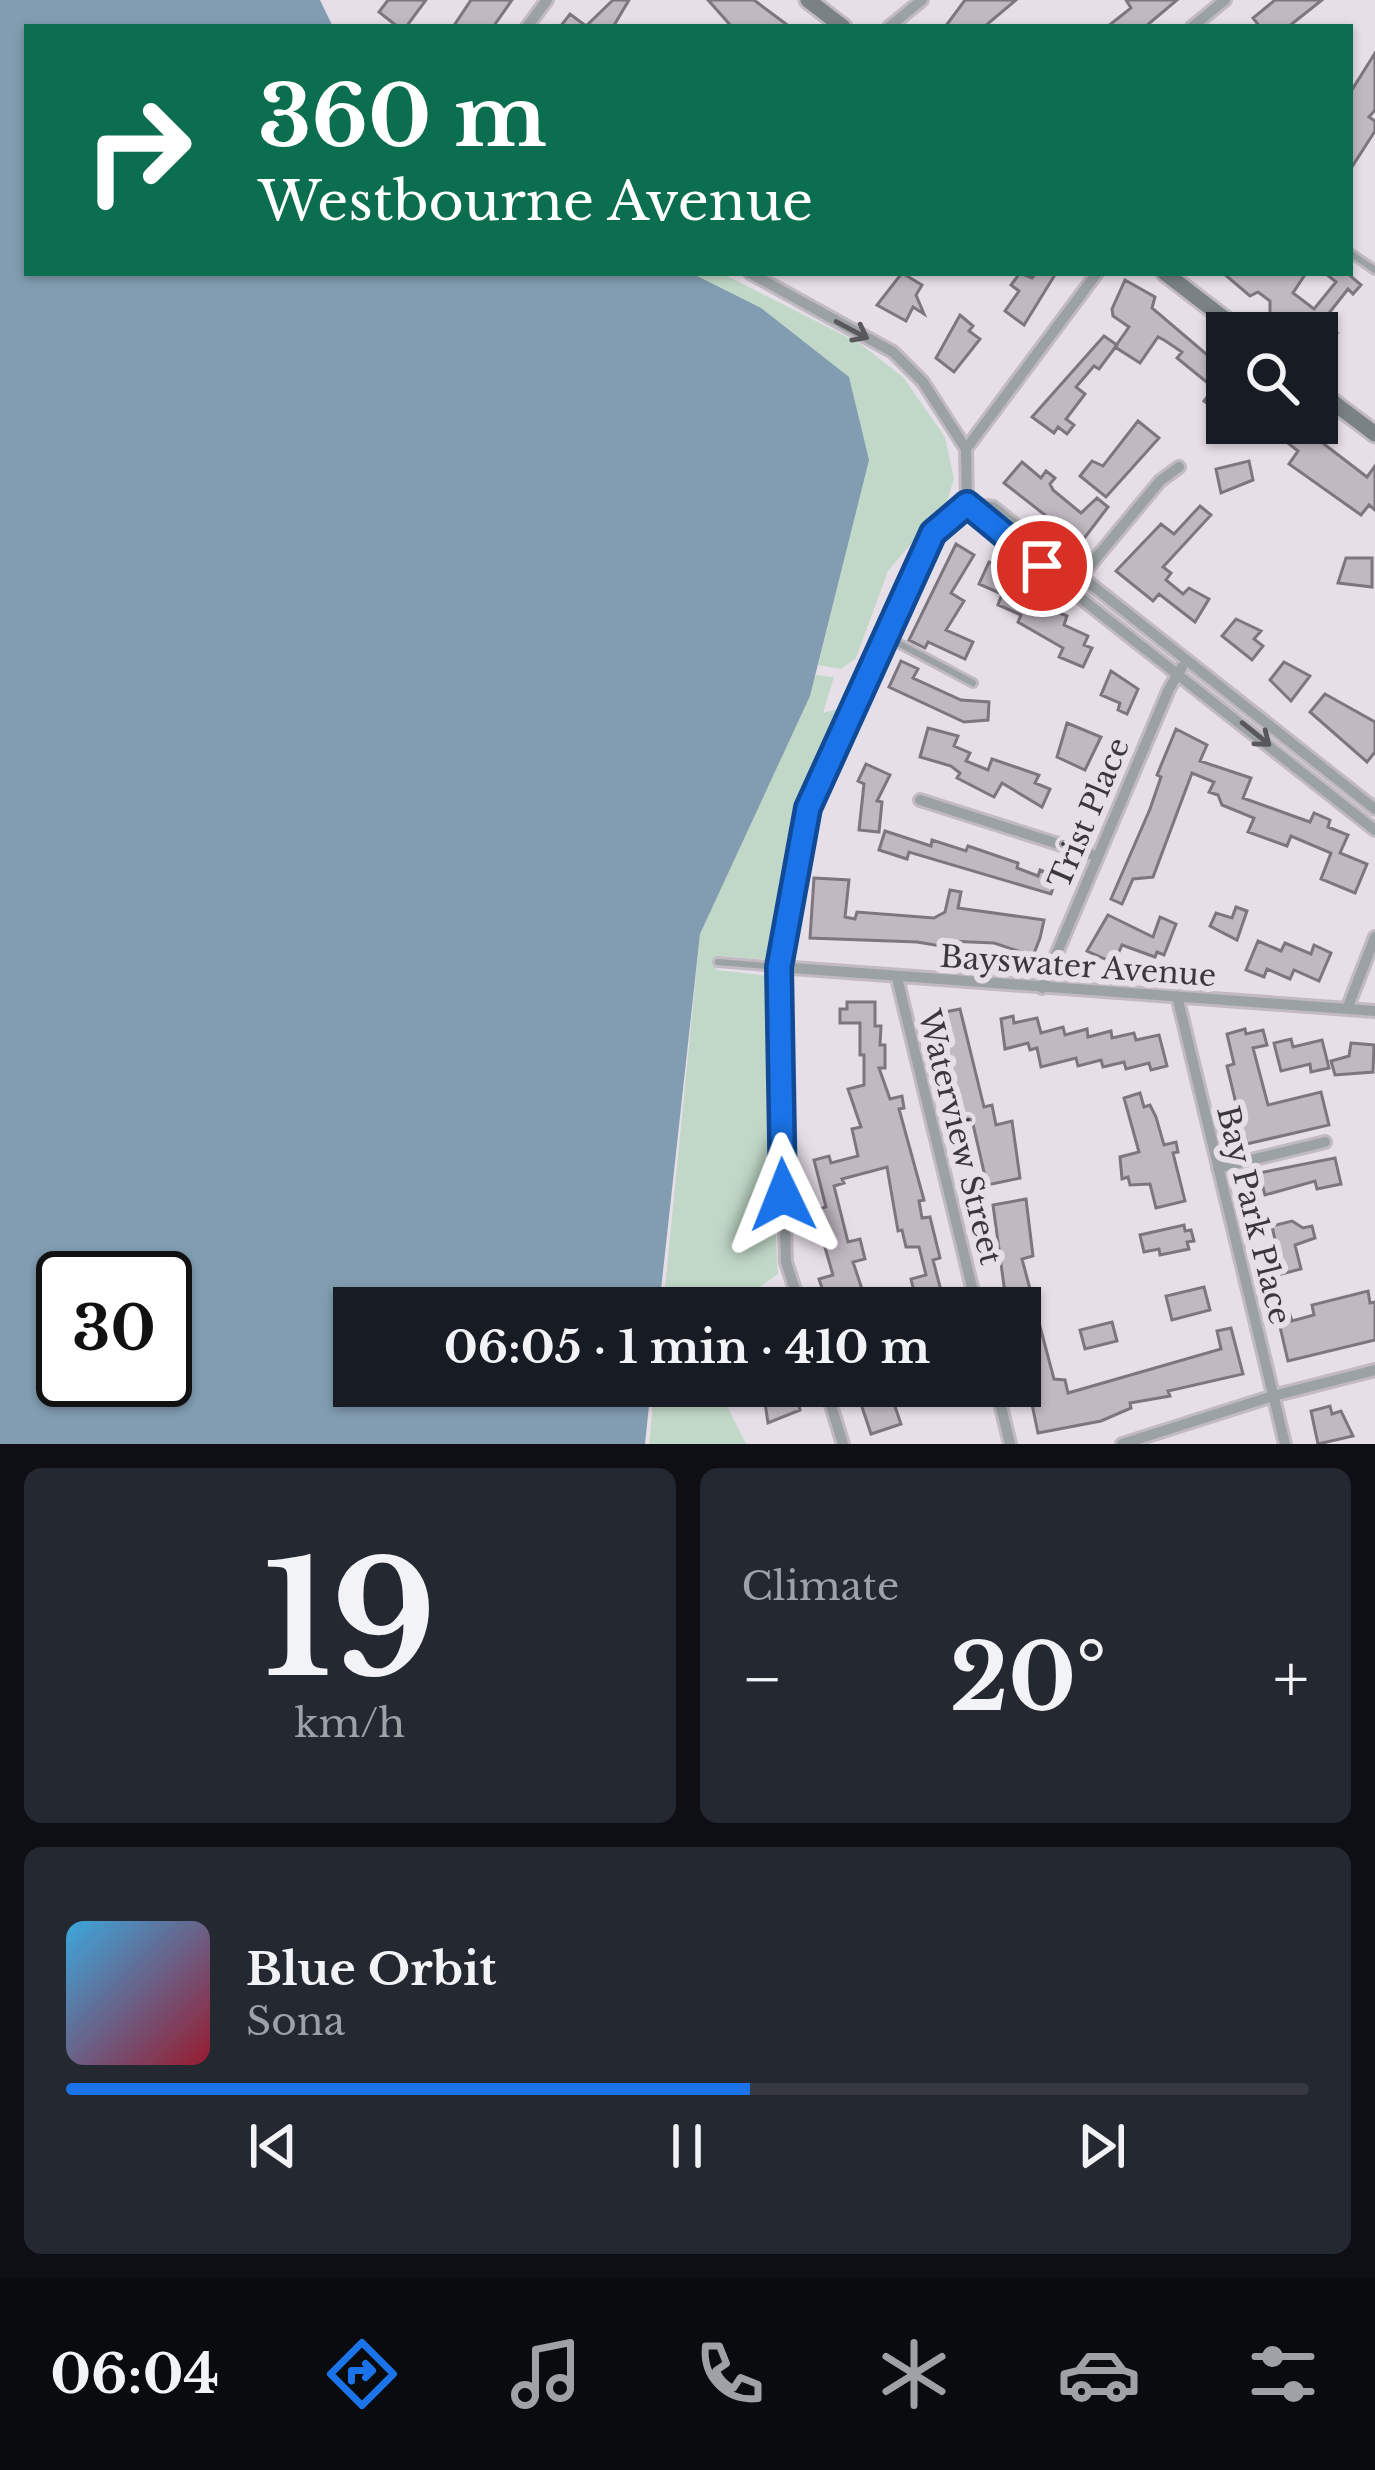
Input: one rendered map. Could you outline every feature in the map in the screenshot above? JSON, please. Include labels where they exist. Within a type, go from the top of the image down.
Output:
[{"type":"street","points":[[808,0],[839,24]]},
{"type":"street","points":[[893,24],[922,0]]},
{"type":"street","points":[[1196,24],[1225,0]]},
{"type":"street","points":[[755,276],[893,352],[923,382],[965,448],[967,504],[1072,588],[1375,809]]},
{"type":"street","points":[[965,448],[1095,276]]},
{"type":"street","points":[[1169,276],[1216,312]]},
{"type":"street","points":[[1338,406],[1375,434]]},
{"type":"street","points":[[1072,588],[1160,481],[1179,467]]},
{"type":"street","points":[[794,1287],[786,1262],[779,967],[808,808],[933,533],[967,504],[993,507],[1081,577],[1375,830]]},
{"type":"street","name":"Trist Place","points":[[1042,988],[1183,666]]},
{"type":"street","points":[[920,800],[1096,856]]},
{"type":"street","points":[[1348,1009],[1375,937]]},
{"type":"street","name":"Bayswater Avenue","points":[[779,967],[1375,1011]]},
{"type":"street","name":"Waterview Street","points":[[897,978],[972,1287]]},
{"type":"street","name":"Bay Park Place","points":[[1177,996],[1285,1444]]},
{"type":"street","points":[[1218,1168],[1325,1142]]},
{"type":"street","points":[[1122,1444],[1273,1396],[1375,1370]]},
{"type":"street","points":[[832,1407],[843,1444]]},
{"type":"street","points":[[1001,1407],[1010,1444]]},
{"type":"lane","points":[[885,636],[973,683]]},
{"type":"lane","points":[[718,962],[779,967]]},
{"type":"green space","points":[[694,276],[727,276],[859,343],[903,377],[945,437],[954,479],[947,501],[888,571],[856,658],[841,669],[818,665],[868,460]]},
{"type":"green space","points":[[816,675],[834,677],[823,713],[842,708],[805,793],[788,853],[774,955],[770,960],[721,956],[716,970],[770,976],[769,1118],[778,1274],[760,1287],[665,1287],[700,934]]},
{"type":"green space","points":[[653,1407],[728,1407],[746,1444],[649,1444]]},
{"type":"water","points":[[0,0],[320,0],[332,24],[24,24],[24,276],[697,276],[761,308],[849,377],[869,460],[810,696],[700,934],[661,1287],[333,1287],[333,1407],[649,1407],[645,1444],[0,1444]]},
{"type":"building","points":[[388,0],[426,0],[408,24],[394,24],[379,12]]},
{"type":"building","points":[[471,0],[512,0],[495,24],[455,24]]},
{"type":"building","points":[[613,0],[629,0],[615,24],[588,24]]},
{"type":"building","points":[[708,0],[754,0],[786,24],[729,24]]},
{"type":"building","points":[[965,0],[1016,0],[988,24],[947,24]]},
{"type":"building","points":[[1126,0],[1177,0],[1149,24],[1111,24],[1131,8]]},
{"type":"building","points":[[1275,0],[1322,0],[1292,24],[1258,24],[1253,18]]},
{"type":"building","points":[[570,14],[583,24],[562,24]]},
{"type":"building","points":[[1375,53],[1375,110],[1369,117],[1375,121],[1375,131],[1353,165],[1353,88]]},
{"type":"building","points":[[900,276],[922,285],[916,295],[924,314],[913,307],[906,321],[877,305]]},
{"type":"building","points":[[1018,276],[1054,276],[1024,325],[1005,311],[1019,291],[1011,285]]},
{"type":"building","points":[[1227,276],[1304,276],[1293,293],[1314,309],[1336,282],[1329,276],[1350,276],[1361,285],[1353,294],[1348,289],[1330,312],[1270,312],[1270,301],[1258,292],[1250,296]]},
{"type":"building","points":[[1125,280],[1155,297],[1152,308],[1206,354],[1206,382],[1177,358],[1182,352],[1158,337],[1140,363],[1115,347],[1129,327],[1113,316]]},
{"type":"building","points":[[960,315],[980,339],[954,372],[936,358]]},
{"type":"building","points":[[1104,336],[1117,345],[1099,369],[1094,366],[1076,387],[1085,394],[1066,419],[1074,425],[1067,434],[1058,427],[1054,433],[1032,417]]},
{"type":"building","points":[[1138,421],[1159,438],[1106,497],[1080,476],[1092,461],[1103,466]]},
{"type":"building","points":[[1289,444],[1324,444],[1367,477],[1375,466],[1375,510],[1369,505],[1361,515],[1289,464],[1298,451]]},
{"type":"building","points":[[1249,461],[1253,480],[1221,493],[1216,469]]},
{"type":"building","points":[[1022,462],[1041,478],[1046,471],[1055,478],[1050,484],[1053,490],[1081,513],[1097,498],[1108,507],[1076,549],[1041,520],[1045,515],[1004,483]]},
{"type":"building","points":[[1200,506],[1211,515],[1163,567],[1171,573],[1166,580],[1183,594],[1189,588],[1209,599],[1195,622],[1159,594],[1153,601],[1116,571],[1161,524],[1174,534]]},
{"type":"building","points":[[956,544],[974,555],[951,593],[964,601],[946,630],[973,642],[965,659],[928,642],[925,648],[909,640]]},
{"type":"building","points":[[1346,558],[1372,558],[1372,587],[1338,583]]},
{"type":"building","points":[[989,562],[1006,568],[1003,574],[1026,583],[1024,590],[1047,600],[1044,607],[1067,616],[1064,625],[1088,636],[1084,645],[1092,648],[1083,667],[1059,657],[1063,648],[1018,622],[1021,615],[998,605],[1002,594],[979,584]]},
{"type":"building","points":[[1236,619],[1261,631],[1254,639],[1263,646],[1252,660],[1222,636]]},
{"type":"building","points":[[901,661],[918,669],[913,678],[961,700],[989,702],[988,720],[964,722],[889,687]]},
{"type":"building","points":[[1284,662],[1310,676],[1291,701],[1270,680]]},
{"type":"building","points":[[1111,671],[1138,689],[1127,714],[1118,710],[1120,703],[1101,695]]},
{"type":"building","points":[[1325,694],[1375,722],[1375,752],[1367,762],[1310,712]]},
{"type":"building","points":[[1067,723],[1101,737],[1085,770],[1057,757]]},
{"type":"building","points":[[928,728],[958,736],[954,746],[970,753],[966,761],[988,770],[992,759],[1039,775],[1035,783],[1050,789],[1042,807],[1002,783],[994,797],[957,778],[960,773],[951,766],[920,757]]},
{"type":"building","points":[[1176,729],[1207,745],[1200,761],[1251,778],[1243,798],[1310,822],[1314,813],[1330,820],[1328,827],[1348,835],[1340,853],[1367,864],[1355,893],[1321,879],[1331,853],[1291,836],[1287,846],[1248,832],[1254,818],[1222,805],[1218,795],[1209,792],[1214,782],[1192,773],[1153,877],[1133,879],[1122,904],[1111,899],[1150,809],[1161,777],[1157,775]]},
{"type":"building","points":[[866,764],[890,775],[877,801],[882,802],[879,832],[859,830],[864,784],[858,781]]},
{"type":"building","points":[[885,831],[931,846],[932,840],[966,851],[968,846],[1018,863],[1017,868],[1038,876],[1040,870],[1057,876],[1051,894],[909,852],[907,859],[879,850]]},
{"type":"building","points":[[814,878],[849,880],[845,917],[855,919],[857,912],[934,918],[945,912],[950,890],[961,892],[958,908],[1044,920],[1040,938],[1033,956],[994,943],[948,941],[947,947],[810,938]]},
{"type":"building","points":[[1236,907],[1247,911],[1237,940],[1210,926],[1216,913],[1232,918]]},
{"type":"building","points":[[1108,915],[1153,937],[1160,917],[1176,924],[1164,955],[1157,952],[1155,957],[1122,945],[1114,963],[1087,951]]},
{"type":"building","points":[[1258,941],[1281,951],[1285,943],[1311,954],[1314,945],[1331,953],[1319,981],[1294,970],[1290,979],[1267,969],[1264,977],[1246,970]]},
{"type":"building","points":[[847,1002],[875,1002],[875,1026],[881,1026],[880,1045],[885,1045],[885,1068],[879,1068],[890,1099],[902,1096],[904,1108],[899,1109],[924,1200],[919,1201],[922,1218],[930,1217],[940,1258],[933,1260],[940,1287],[913,1287],[911,1279],[926,1275],[919,1247],[906,1247],[902,1230],[898,1231],[887,1167],[842,1179],[844,1183],[834,1186],[848,1242],[860,1239],[865,1259],[853,1262],[861,1287],[822,1287],[819,1279],[833,1275],[814,1210],[826,1207],[814,1160],[829,1156],[831,1163],[858,1156],[852,1129],[861,1127],[848,1089],[864,1085],[864,1055],[860,1055],[860,1023],[840,1023],[840,1009],[847,1009]]},
{"type":"building","points":[[960,1009],[984,1107],[992,1105],[996,1125],[1012,1121],[1020,1178],[987,1185],[972,1120],[960,1119],[954,1096],[950,1097],[935,1014]]},
{"type":"building","points":[[1013,1016],[1014,1023],[1037,1018],[1041,1033],[1063,1027],[1065,1035],[1087,1029],[1088,1037],[1111,1031],[1112,1038],[1134,1033],[1136,1040],[1159,1035],[1167,1066],[1151,1070],[1149,1063],[1126,1069],[1124,1062],[1103,1067],[1101,1060],[1078,1066],[1076,1058],[1041,1067],[1037,1048],[1030,1050],[1028,1043],[1005,1049],[1001,1019]]},
{"type":"building","points":[[1245,1029],[1246,1034],[1263,1030],[1267,1045],[1253,1048],[1268,1105],[1321,1092],[1329,1125],[1238,1146],[1230,1113],[1238,1112],[1227,1066],[1234,1064],[1227,1034]]},
{"type":"building","points":[[1291,1039],[1293,1047],[1322,1040],[1329,1068],[1311,1072],[1310,1064],[1281,1071],[1274,1043]]},
{"type":"building","points":[[1351,1043],[1374,1045],[1373,1072],[1335,1075],[1331,1061],[1349,1056]]},
{"type":"building","points":[[1140,1093],[1144,1107],[1150,1105],[1156,1117],[1164,1145],[1176,1142],[1178,1152],[1173,1153],[1185,1201],[1156,1208],[1150,1184],[1130,1185],[1128,1177],[1122,1179],[1120,1157],[1139,1152],[1124,1098]]},
{"type":"building","points":[[1335,1158],[1341,1184],[1317,1189],[1315,1181],[1265,1195],[1259,1173]]},
{"type":"building","points":[[1026,1199],[1033,1256],[1022,1259],[1029,1287],[1004,1287],[993,1205]]},
{"type":"building","points":[[1292,1221],[1303,1228],[1312,1226],[1315,1238],[1295,1245],[1301,1269],[1270,1277],[1267,1262],[1279,1258],[1272,1226]]},
{"type":"building","points":[[1184,1225],[1194,1241],[1187,1242],[1189,1249],[1160,1255],[1159,1249],[1144,1252],[1140,1235]]},
{"type":"building","points":[[1204,1287],[1210,1310],[1172,1320],[1166,1296]]},
{"type":"building","points":[[1368,1291],[1370,1303],[1375,1302],[1375,1340],[1288,1361],[1278,1318],[1290,1315],[1292,1321],[1314,1315],[1312,1305]]},
{"type":"building","points":[[1112,1322],[1117,1341],[1085,1349],[1080,1330]]},
{"type":"building","points":[[1231,1328],[1243,1374],[1130,1403],[1131,1408],[1101,1421],[1038,1433],[1033,1407],[1041,1407],[1041,1330],[1054,1379],[1065,1380],[1068,1393],[1221,1349],[1217,1331]]},
{"type":"building","points":[[1330,1406],[1332,1414],[1341,1411],[1353,1436],[1318,1444],[1311,1411]]},
{"type":"building","points":[[766,1407],[799,1407],[800,1410],[768,1423]]},
{"type":"building","points":[[862,1407],[895,1407],[901,1424],[871,1434]]},
{"type":"route","points":[[783,1195],[779,967],[808,808],[933,533],[967,504],[1042,566]]}]
